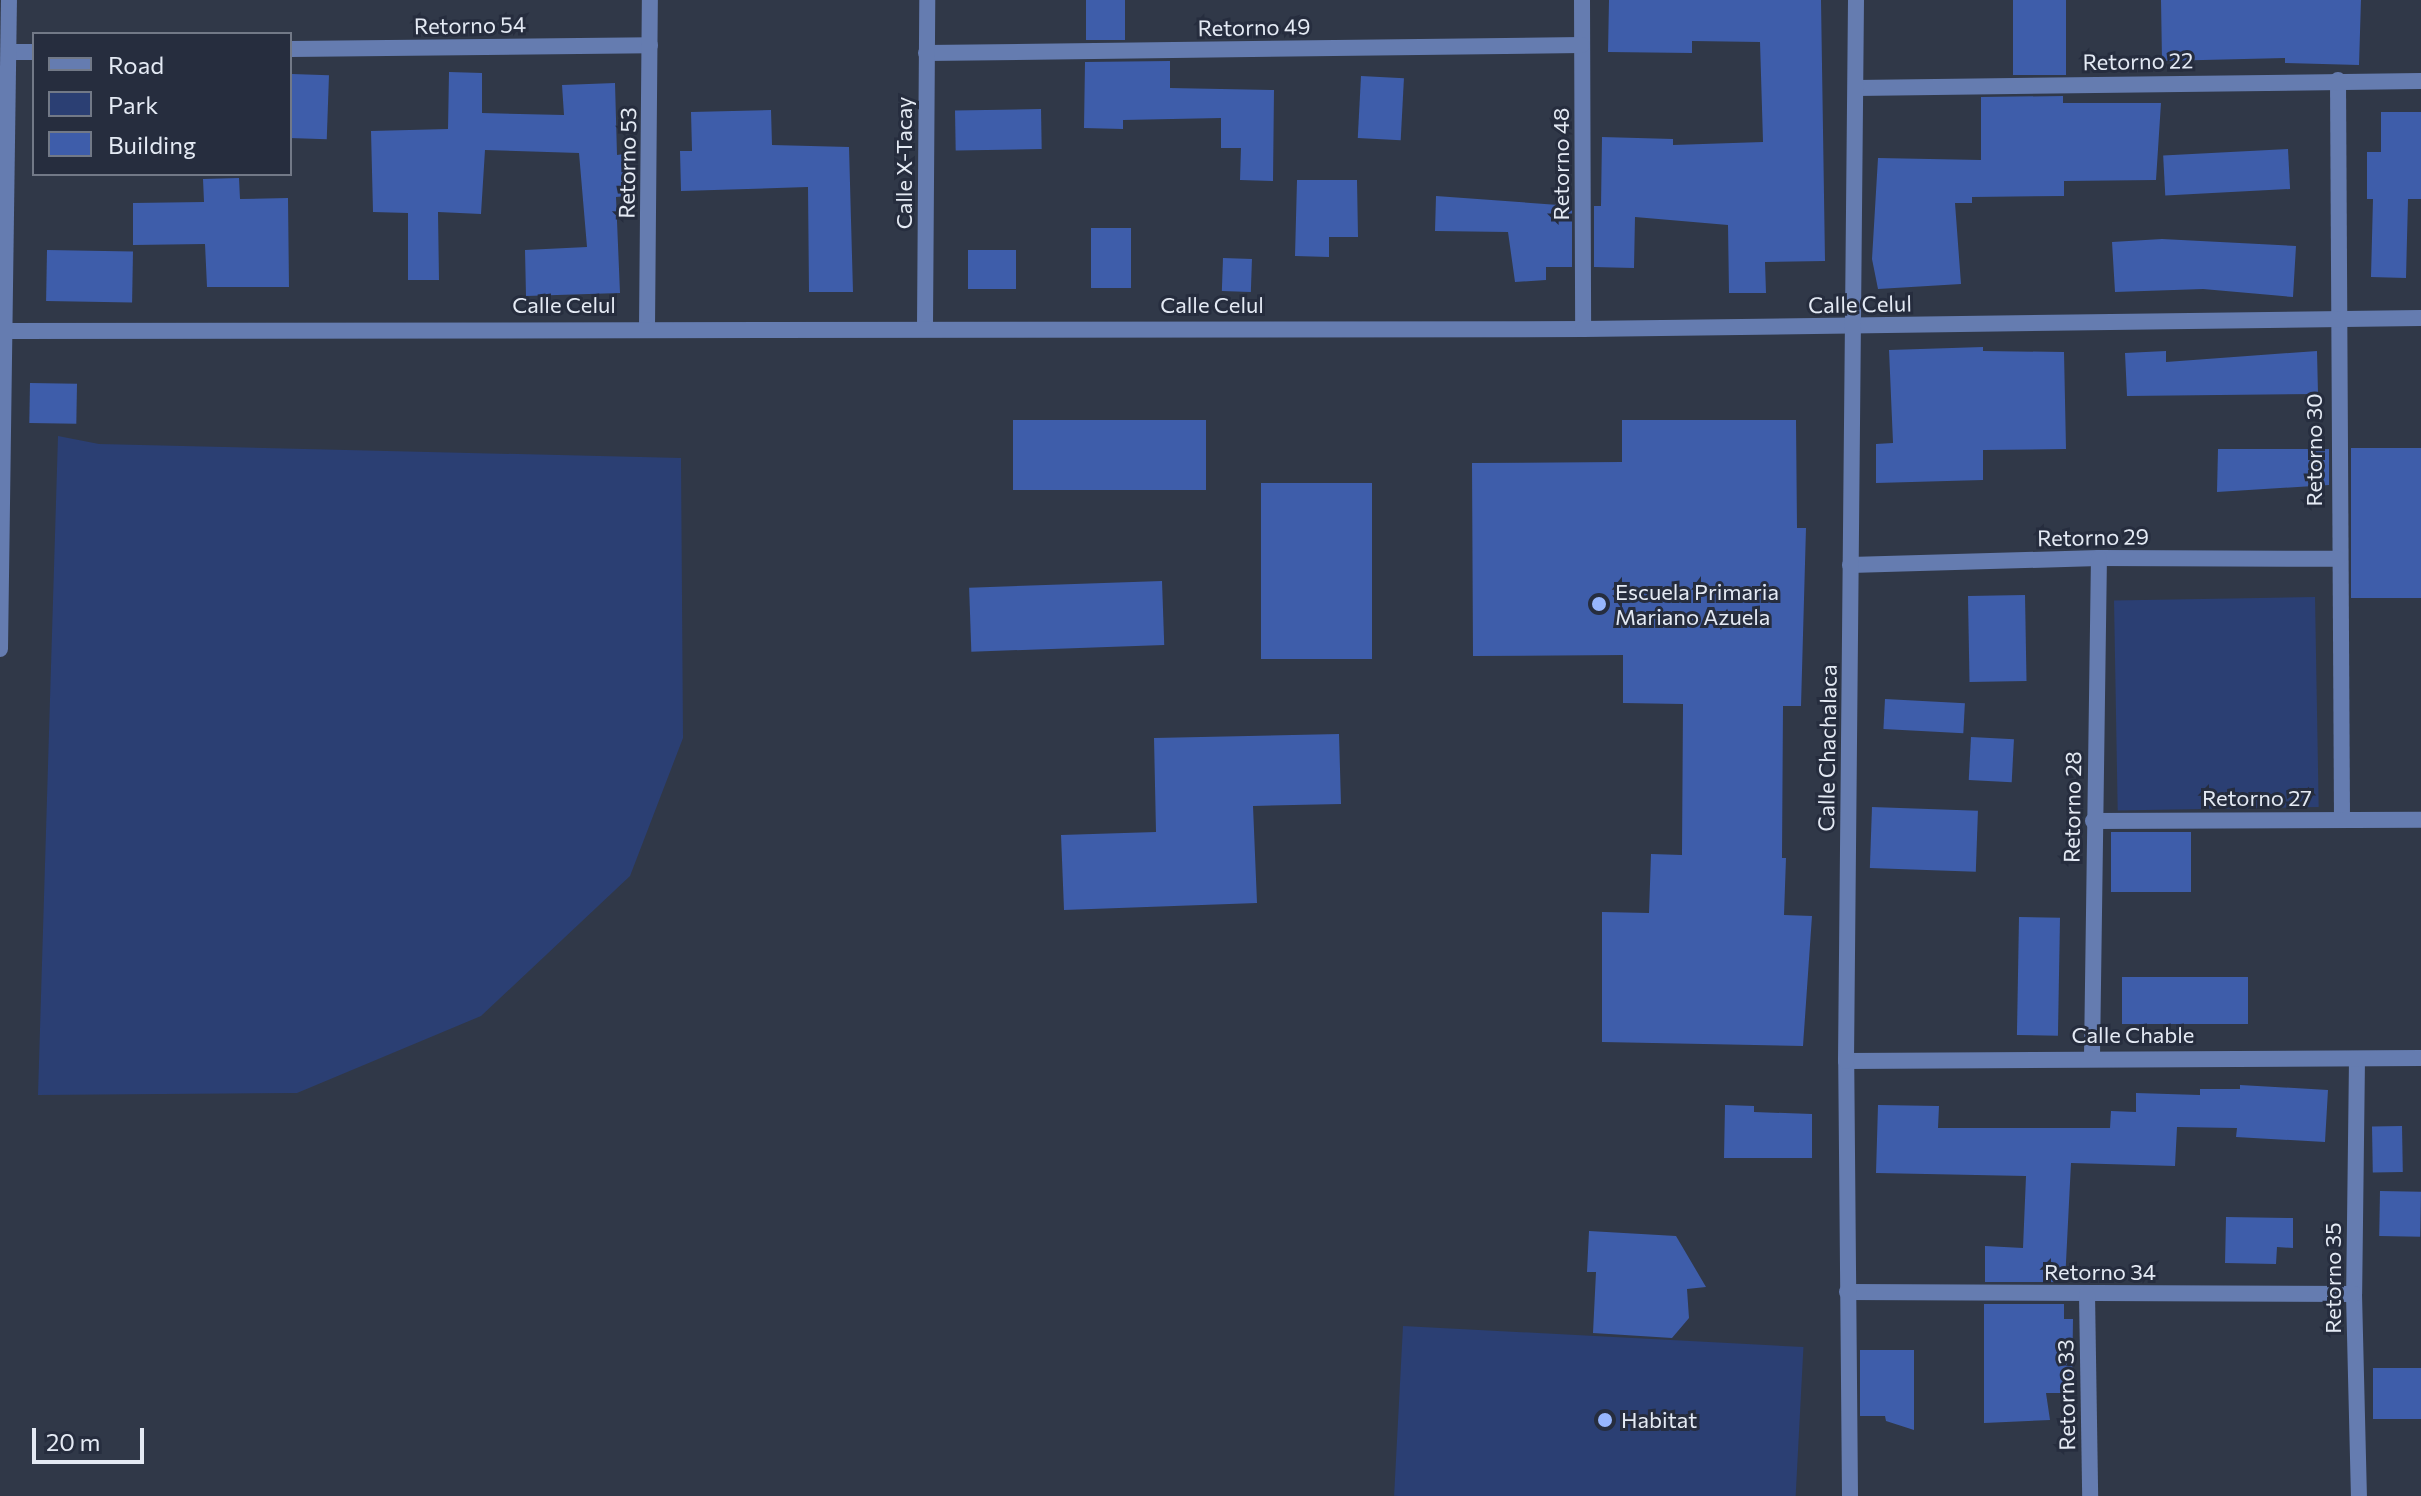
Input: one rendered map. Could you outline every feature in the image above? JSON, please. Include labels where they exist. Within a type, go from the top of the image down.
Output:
[{"type":"street","points":[[0,649],[9,0]]},
{"type":"street","name":"Retorno 53","points":[[647,327],[650,0]]},
{"type":"street","name":"Calle X-Tacay","points":[[925,326],[927,0]]},
{"type":"street","name":"Retorno 48","points":[[1582,0],[1583,329]]},
{"type":"street","name":"Calle Chachalaca","points":[[1850,1496],[1846,1061],[1856,0]]},
{"type":"street","name":"Retorno 54","points":[[292,49],[650,45]]},
{"type":"street","name":"Retorno 49","points":[[926,53],[1582,45]]},
{"type":"street","points":[[10,52],[32,52]]},
{"type":"street","name":"Retorno 30","points":[[2338,80],[2337,559],[2342,820]]},
{"type":"street","name":"Retorno 22","points":[[1856,88],[2421,81]]},
{"type":"street","name":"Calle Celul","points":[[3,331],[925,326],[1583,329],[2421,318]]},
{"type":"street","name":"Retorno 29","points":[[1850,565],[2099,558],[2337,559]]},
{"type":"street","name":"Retorno 28","points":[[2092,1056],[2099,558]]},
{"type":"street","name":"Retorno 27","points":[[2093,821],[2421,820]]},
{"type":"street","name":"Calle Chable","points":[[1846,1061],[2092,1056],[2421,1058]]},
{"type":"street","name":"Retorno 35","points":[[2357,1059],[2354,1294],[2359,1496]]},
{"type":"street","name":"Retorno 34","points":[[1847,1292],[2354,1294]]},
{"type":"street","name":"Retorno 33","points":[[2087,1294],[2090,1496]]},
{"type":"green space","points":[[58,436],[99,444],[681,458],[683,738],[630,876],[481,1016],[297,1093],[38,1095]]},
{"type":"green space","points":[[2315,597],[2319,807],[2118,810],[2114,601]]},
{"type":"green space","name":"Habitat","points":[[1403,1326],[1803,1347],[1796,1496],[1394,1496]]},
{"type":"building","points":[[1086,0],[1125,0],[1125,40],[1086,40]]},
{"type":"building","points":[[1609,0],[1821,0],[1825,261],[1765,262],[1766,293],[1729,293],[1728,225],[1635,217],[1634,268],[1594,267],[1594,206],[1601,206],[1602,137],[1673,139],[1673,145],[1763,142],[1760,42],[1692,41],[1692,53],[1608,52]]},
{"type":"building","points":[[2013,0],[2066,0],[2066,75],[2013,75]]},
{"type":"building","points":[[2161,0],[2361,0],[2359,65],[2285,63],[2285,58],[2162,61]]},
{"type":"building","points":[[1170,61],[1170,88],[1274,90],[1273,181],[1240,180],[1241,148],[1221,148],[1221,118],[1123,120],[1123,129],[1084,128],[1085,62]]},
{"type":"building","points":[[449,72],[482,73],[482,113],[564,115],[562,85],[615,83],[617,155],[624,154],[627,196],[616,197],[620,293],[526,296],[525,250],[587,247],[579,153],[485,150],[481,214],[438,212],[439,280],[408,280],[408,213],[373,212],[371,131],[448,129]]},
{"type":"building","points":[[292,74],[329,75],[327,139],[292,138]]},
{"type":"building","points":[[1361,76],[1404,78],[1401,140],[1358,138]]},
{"type":"building","points":[[2063,96],[2063,103],[2161,103],[2156,180],[2064,181],[2064,196],[1972,197],[1972,203],[1955,203],[1961,284],[1878,289],[1872,259],[1878,158],[1981,160],[1981,97]]},
{"type":"building","points":[[1041,109],[1042,149],[956,150],[955,111]]},
{"type":"building","points":[[771,110],[772,145],[849,147],[853,292],[809,292],[808,187],[681,191],[680,151],[692,151],[691,112]]},
{"type":"building","points":[[2381,112],[2421,112],[2421,199],[2408,199],[2406,278],[2371,277],[2373,199],[2367,199],[2367,152],[2381,152]]},
{"type":"building","points":[[2288,149],[2290,189],[2165,195],[2163,156]]},
{"type":"building","points":[[239,178],[240,199],[288,198],[289,287],[207,287],[205,244],[133,245],[133,203],[204,202],[203,179]]},
{"type":"building","points":[[1297,180],[1357,180],[1358,237],[1329,237],[1329,257],[1295,256]]},
{"type":"building","points":[[1436,196],[1572,206],[1572,267],[1546,267],[1546,280],[1515,282],[1508,232],[1435,231]]},
{"type":"building","points":[[1091,228],[1131,228],[1131,288],[1091,288]]},
{"type":"building","points":[[2162,239],[2296,246],[2293,297],[2203,289],[2115,292],[2112,242]]},
{"type":"building","points":[[47,250],[133,252],[132,302],[46,301]]},
{"type":"building","points":[[968,250],[1016,250],[1016,289],[968,289]]},
{"type":"building","points":[[1223,258],[1252,259],[1251,292],[1222,291]]},
{"type":"building","points":[[1983,347],[1983,351],[2064,352],[2066,449],[1983,450],[1983,480],[1876,483],[1876,444],[1893,443],[1889,350]]},
{"type":"building","points":[[2166,351],[2166,362],[2317,351],[2318,394],[2127,396],[2125,353]]},
{"type":"building","points":[[30,383],[77,384],[76,424],[29,423]]},
{"type":"building","points":[[1013,420],[1206,420],[1206,490],[1013,490]]},
{"type":"building","points":[[1622,420],[1796,420],[1797,528],[1806,528],[1801,706],[1783,706],[1782,858],[1786,858],[1784,915],[1812,916],[1803,1046],[1602,1042],[1602,912],[1649,913],[1651,854],[1682,855],[1683,704],[1623,703],[1623,655],[1473,656],[1472,463],[1622,462]]},
{"type":"building","points":[[2351,448],[2421,448],[2421,598],[2351,598]]},
{"type":"building","points":[[2218,449],[2329,449],[2329,485],[2217,492]]},
{"type":"building","points":[[1261,483],[1372,483],[1372,659],[1261,659]]},
{"type":"building","points":[[1162,581],[1164,645],[971,652],[969,588]]},
{"type":"building","points":[[2025,595],[2027,681],[1970,682],[1968,596]]},
{"type":"building","points":[[1885,699],[1965,703],[1963,733],[1883,729]]},
{"type":"building","points":[[1339,734],[1341,804],[1253,806],[1257,903],[1064,910],[1061,835],[1156,832],[1154,738]]},
{"type":"building","points":[[1971,737],[2014,739],[2012,782],[1969,780]]},
{"type":"building","points":[[1872,807],[1978,811],[1976,872],[1870,868]]},
{"type":"building","points":[[2111,832],[2191,832],[2191,892],[2111,892]]},
{"type":"building","points":[[2019,917],[2060,918],[2058,1036],[2017,1035]]},
{"type":"building","points":[[2122,977],[2248,977],[2248,1024],[2122,1024]]},
{"type":"building","points":[[2240,1085],[2328,1090],[2325,1142],[2236,1137],[2237,1128],[2177,1127],[2175,1166],[2071,1163],[2065,1282],[1985,1282],[1985,1246],[2023,1248],[2026,1176],[1876,1173],[1878,1105],[1939,1106],[1938,1128],[2110,1128],[2111,1111],[2136,1112],[2136,1093],[2200,1095],[2200,1089],[2240,1089]]},
{"type":"building","points":[[1725,1105],[1754,1106],[1754,1112],[1812,1114],[1812,1158],[1724,1158]]},
{"type":"building","points":[[2402,1126],[2403,1172],[2373,1173],[2372,1127]]},
{"type":"building","points":[[2380,1191],[2421,1192],[2420,1237],[2379,1236]]},
{"type":"building","points":[[2226,1217],[2293,1218],[2293,1248],[2277,1247],[2276,1264],[2225,1263]]},
{"type":"building","points":[[1589,1231],[1676,1236],[1706,1287],[1687,1289],[1689,1318],[1672,1338],[1593,1333],[1596,1272],[1587,1272]]},
{"type":"building","points":[[1984,1304],[2064,1304],[2064,1319],[2073,1319],[2072,1393],[2046,1393],[2050,1420],[1984,1423]]},
{"type":"building","points":[[1860,1350],[1914,1350],[1914,1430],[1886,1421],[1885,1416],[1860,1416]]},
{"type":"building","points":[[2373,1368],[2421,1368],[2421,1419],[2373,1419]]},
{"type":"place","name":"Escuela Primaria Mariano Azuela","points":[[1599,604]]},
{"type":"place","name":"Habitat","points":[[1605,1420]]}]
